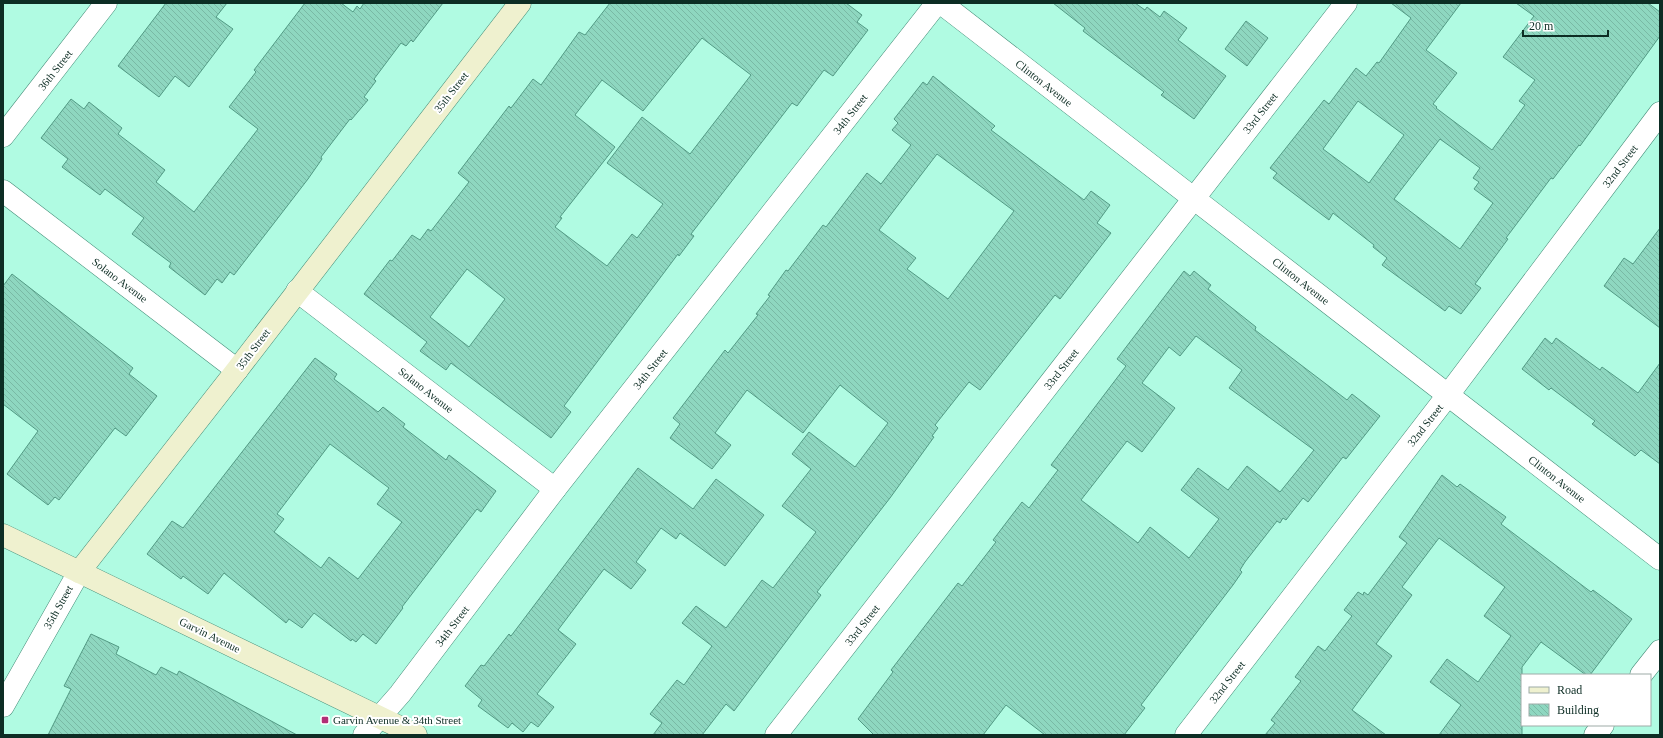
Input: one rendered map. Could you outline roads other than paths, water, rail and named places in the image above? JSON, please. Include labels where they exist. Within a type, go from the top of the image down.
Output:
[{"type":"street","name":"36th Street","points":[[3,136],[106,3]]},
{"type":"street","name":"35th Street","points":[[3,706],[79,572],[520,3]]},
{"type":"street","name":"34th Street","points":[[364,735],[400,694],[555,489],[937,3]]},
{"type":"street","name":"Clinton Avenue","points":[[941,3],[1660,559]]},
{"type":"street","name":"33rd Street","points":[[776,735],[1346,3]]},
{"type":"street","name":"32nd Street","points":[[1186,735],[1448,395],[1660,112]]},
{"type":"street","name":"Solano Avenue","points":[[3,191],[237,370]]},
{"type":"street","name":"Solano Avenue","points":[[297,291],[555,489]]},
{"type":"street","name":"Garvin Avenue","points":[[3,535],[416,735]]},
{"type":"street","points":[[1642,674],[1660,651]]},
{"type":"street","points":[[1595,735],[1602,726]]},
{"type":"place","name":"Garvin Avenue & 34th Street","points":[[325,720]]}]
